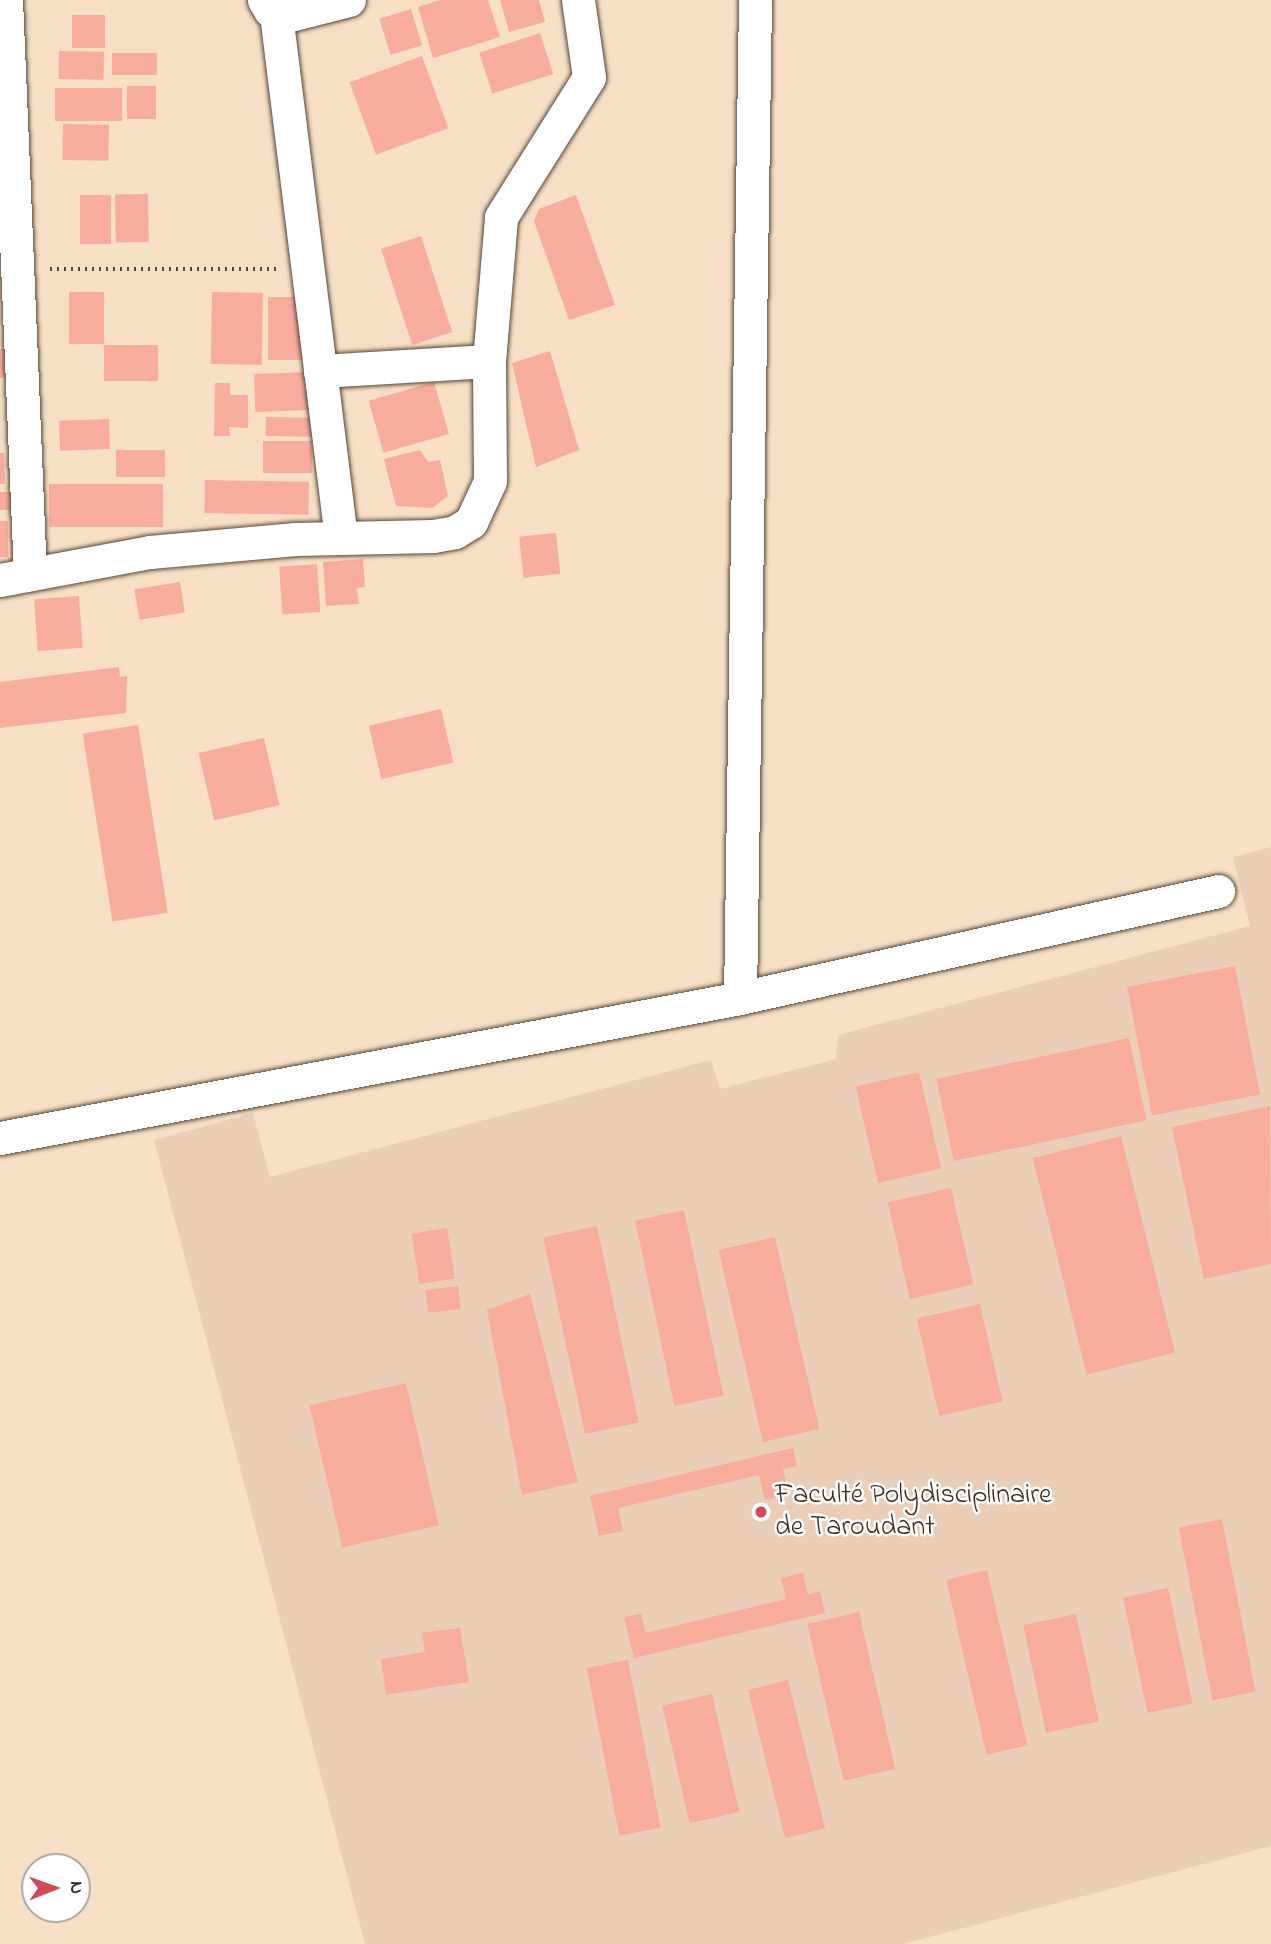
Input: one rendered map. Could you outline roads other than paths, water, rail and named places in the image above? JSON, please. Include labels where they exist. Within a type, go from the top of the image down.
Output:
[{"type":"street","points":[[6,0],[17,269],[15,577],[150,552],[341,538],[444,534],[455,532],[478,514],[490,481],[489,361],[501,217],[589,77],[578,0]]},
{"type":"street","points":[[270,7],[286,16],[349,0]]},
{"type":"street","points":[[740,998],[755,0]]},
{"type":"street","points":[[270,7],[308,270],[341,538]]},
{"type":"street","points":[[320,371],[489,361]]},
{"type":"street","points":[[0,1138],[740,998],[1218,891]]},
{"type":"place","name":"Faculté Polydisciplinaire de Taroudant","points":[[761,1512]]}]
